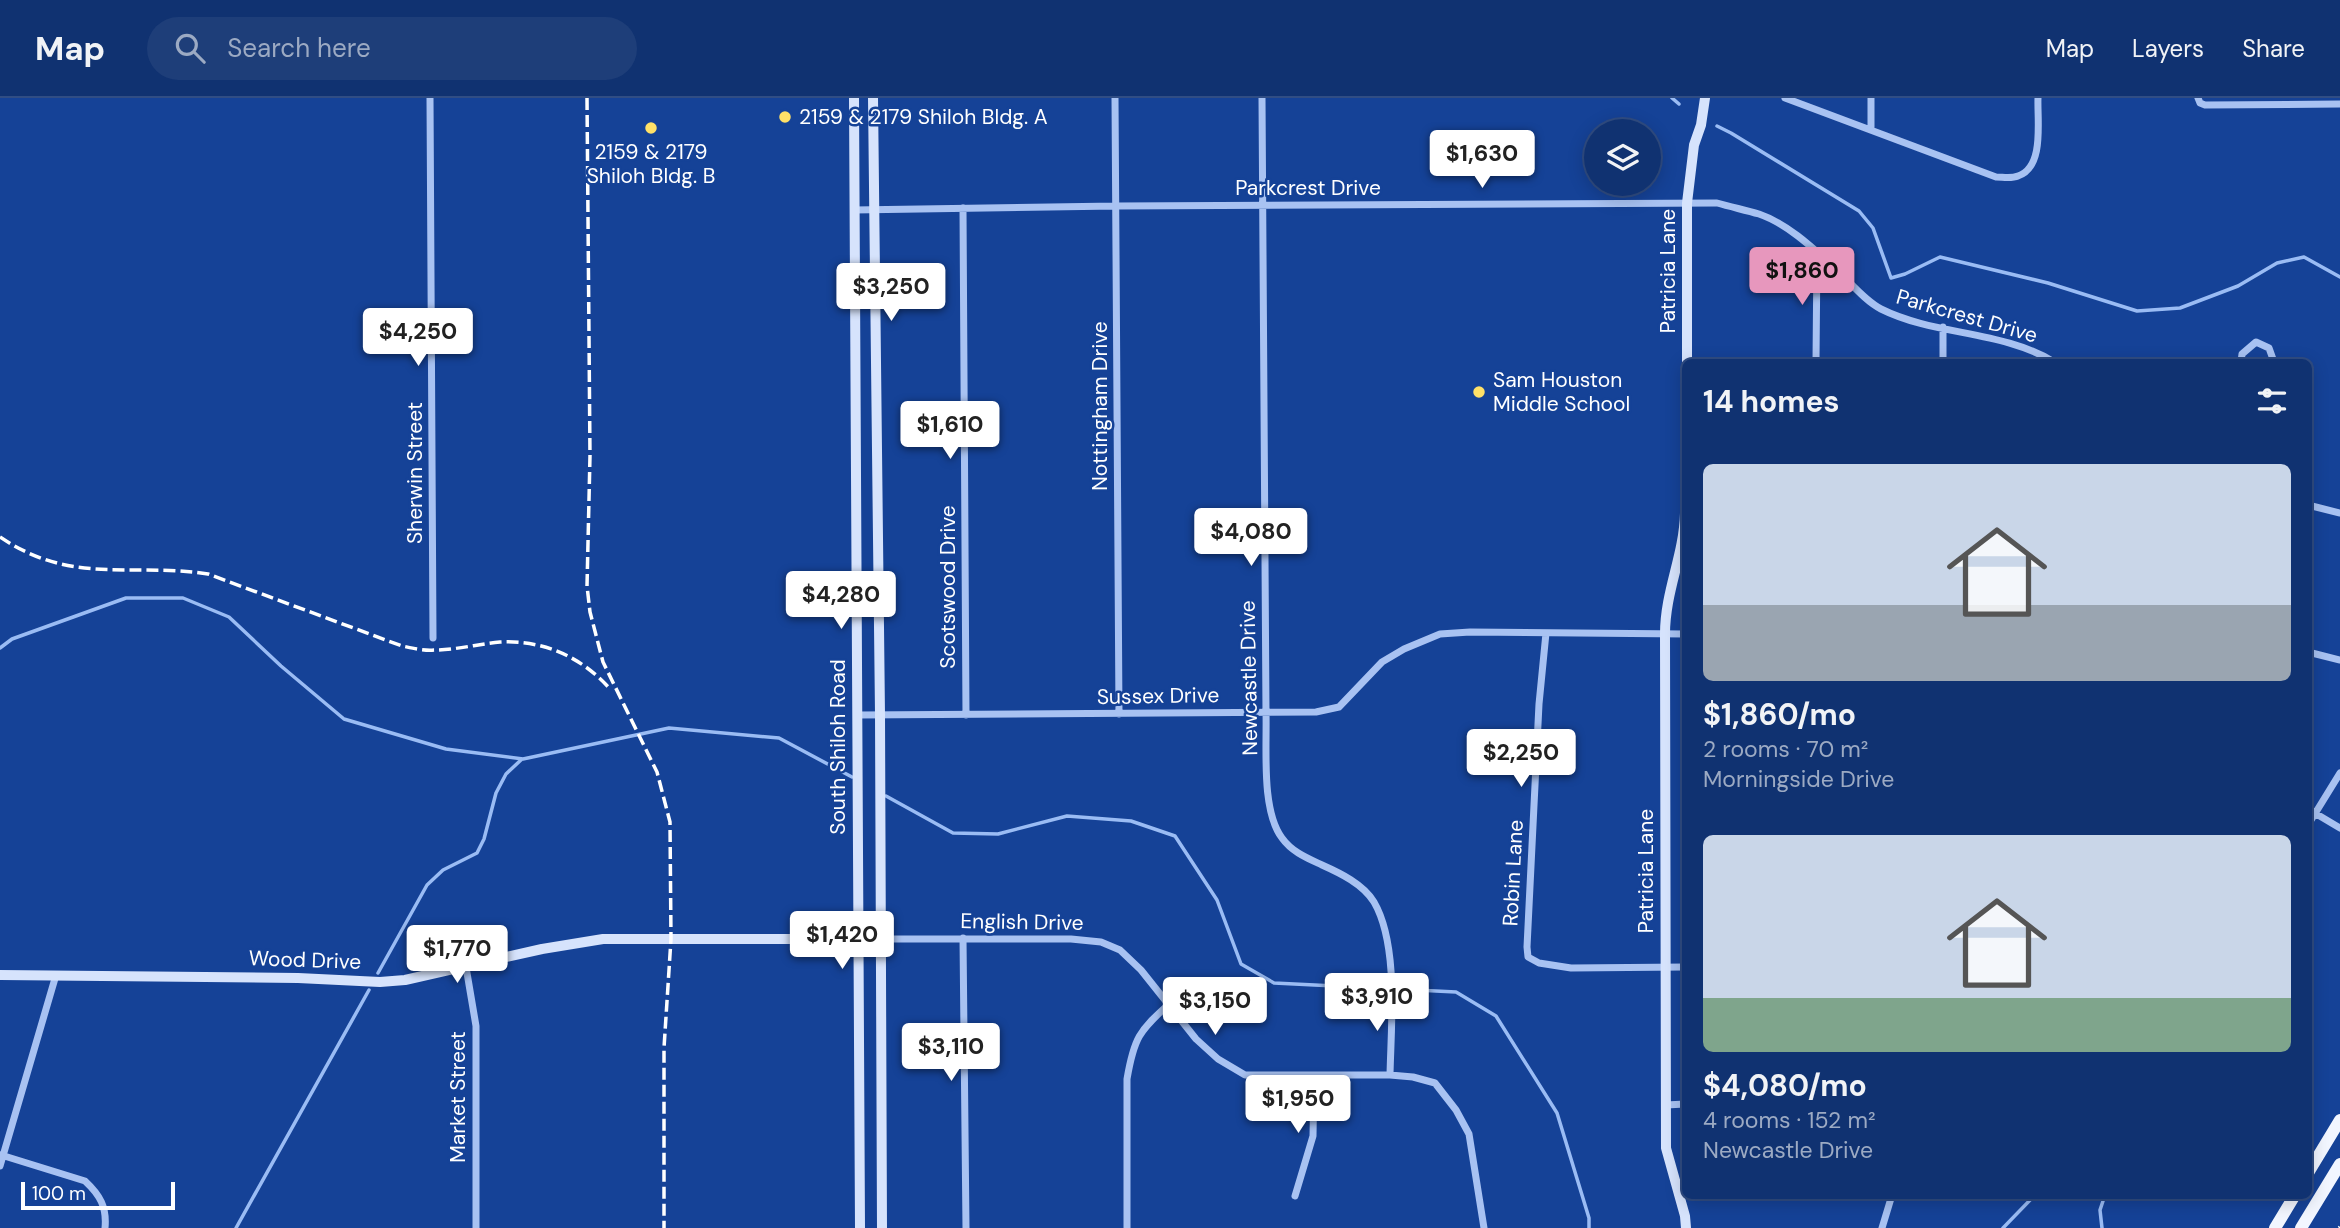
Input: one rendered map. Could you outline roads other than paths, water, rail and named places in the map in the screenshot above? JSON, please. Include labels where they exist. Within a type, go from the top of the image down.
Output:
[{"type":"main road","name":"South Shiloh Road","points":[[854,98],[860,1228]]},
{"type":"main road","name":"South Shiloh Road","points":[[873,98],[882,1228]]},
{"type":"main road","name":"Patricia Lane","points":[[1687,359],[1687,203],[1694,145],[1701,125],[1705,98]]},
{"type":"main road","name":"Patricia Lane","points":[[1682,545],[1665,614],[1666,1148],[1686,1228]]},
{"type":"main road","name":"Wood Drive","points":[[0,975],[298,978],[380,982],[405,980],[542,949],[603,939],[857,939]]},
{"type":"main road","points":[[2312,1166],[2340,1120]]},
{"type":"main road","points":[[2301,1228],[2340,1164]]},
{"type":"main road","points":[[2276,1228],[2293,1199]]},
{"type":"street","name":"Sherwin Street","points":[[430,98],[433,638]]},
{"type":"street","name":"Nottingham Drive","points":[[1115,98],[1119,714]]},
{"type":"street","name":"Newcastle Drive","points":[[1262,98],[1269,807],[1273,822],[1283,840],[1301,855],[1338,872],[1372,899],[1386,927],[1390,949],[1390,1075]]},
{"type":"street","points":[[1785,98],[1996,177],[2015,178],[2025,173],[2036,158],[2038,98]]},
{"type":"street","points":[[1871,98],[1871,130]]},
{"type":"street","points":[[2198,98],[2200,103],[2205,105],[2293,101],[2340,104]]},
{"type":"street","name":"Parkcrest Drive","points":[[854,209],[1717,203],[1761,215],[1787,229],[1817,251],[1878,308],[1912,321],[2036,352],[2049,359]]},
{"type":"street","name":"Scotswood Drive","points":[[962,208],[966,715]]},
{"type":"street","points":[[1816,359],[1817,251]]},
{"type":"street","points":[[1943,327],[1943,359]]},
{"type":"street","points":[[2241,359],[2242,354],[2256,342],[2269,348],[2273,359]]},
{"type":"street","points":[[2312,506],[2340,513]]},
{"type":"street","name":"Robin Lane","points":[[1546,633],[1539,704],[1528,957],[1548,965],[1571,968],[1666,967]]},
{"type":"street","name":"Sussex Drive","points":[[858,715],[1316,712],[1339,707],[1382,662],[1440,634],[1682,634]]},
{"type":"street","points":[[2312,653],[2340,660]]},
{"type":"street","points":[[2340,773],[2312,811],[2340,828]]},
{"type":"street","points":[[963,938],[966,1228]]},
{"type":"street","name":"English Drive","points":[[857,939],[1071,939],[1101,942],[1120,950],[1141,970],[1196,1040],[1218,1059],[1245,1075],[1390,1075],[1413,1077],[1434,1083],[1457,1110],[1469,1134],[1483,1228]]},
{"type":"street","name":"Market Street","points":[[466,967],[476,1026],[476,1228]]},
{"type":"street","points":[[1666,967],[1682,967]]},
{"type":"street","points":[[0,1166],[56,975]]},
{"type":"street","points":[[1127,1228],[1127,1079],[1130,1058],[1142,1029],[1169,1004]]},
{"type":"street","points":[[1295,1196],[1313,1136],[1314,1076]]},
{"type":"street","points":[[1666,1105],[1682,1104]]},
{"type":"street","points":[[2,1155],[85,1181],[96,1191],[103,1203],[105,1228]]},
{"type":"street","points":[[1882,1228],[1891,1199]]},
{"type":"waterway","points":[[1672,98],[1679,104]]},
{"type":"waterway","points":[[1717,126],[1859,211],[1873,228],[1891,278],[1940,257],[2048,283],[2137,311],[2180,308],[2238,286],[2277,263],[2304,257],[2340,277]]},
{"type":"waterway","points":[[0,648],[12,639],[126,598],[183,598],[229,617],[281,666],[344,719],[446,749],[523,759],[669,728],[779,738],[852,777]]},
{"type":"waterway","points":[[378,973],[427,885],[443,870],[477,853],[484,839],[496,793],[506,774],[522,759]]},
{"type":"waterway","points":[[886,796],[953,833],[998,834],[1067,816],[1131,821],[1175,836],[1217,900],[1241,964],[1274,983],[1456,992],[1496,1016],[1557,1113],[1589,1218],[1589,1228]]},
{"type":"waterway","points":[[236,1228],[369,990]]},
{"type":"waterway","points":[[2003,1228],[2031,1199]]},
{"type":"waterway","points":[[2102,1228],[2100,1210],[2104,1199]]},
{"type":"railway","points":[[587,98],[590,456],[587,586],[590,612],[603,662],[657,772],[670,822],[671,939],[664,1048],[664,1228]]},
{"type":"railway","points":[[0,537],[52,562],[77,567],[208,574],[410,648],[442,650],[500,642],[532,644],[575,660],[588,668],[611,690]]},
{"type":"place","name":"2159 & 2179 Shiloh Bldg. A","points":[[785,117]]},
{"type":"place","name":"2159 & 2179 Shiloh Bldg. B","points":[[651,128]]},
{"type":"place","name":"Sam Houston Middle School","points":[[1479,392]]}]
